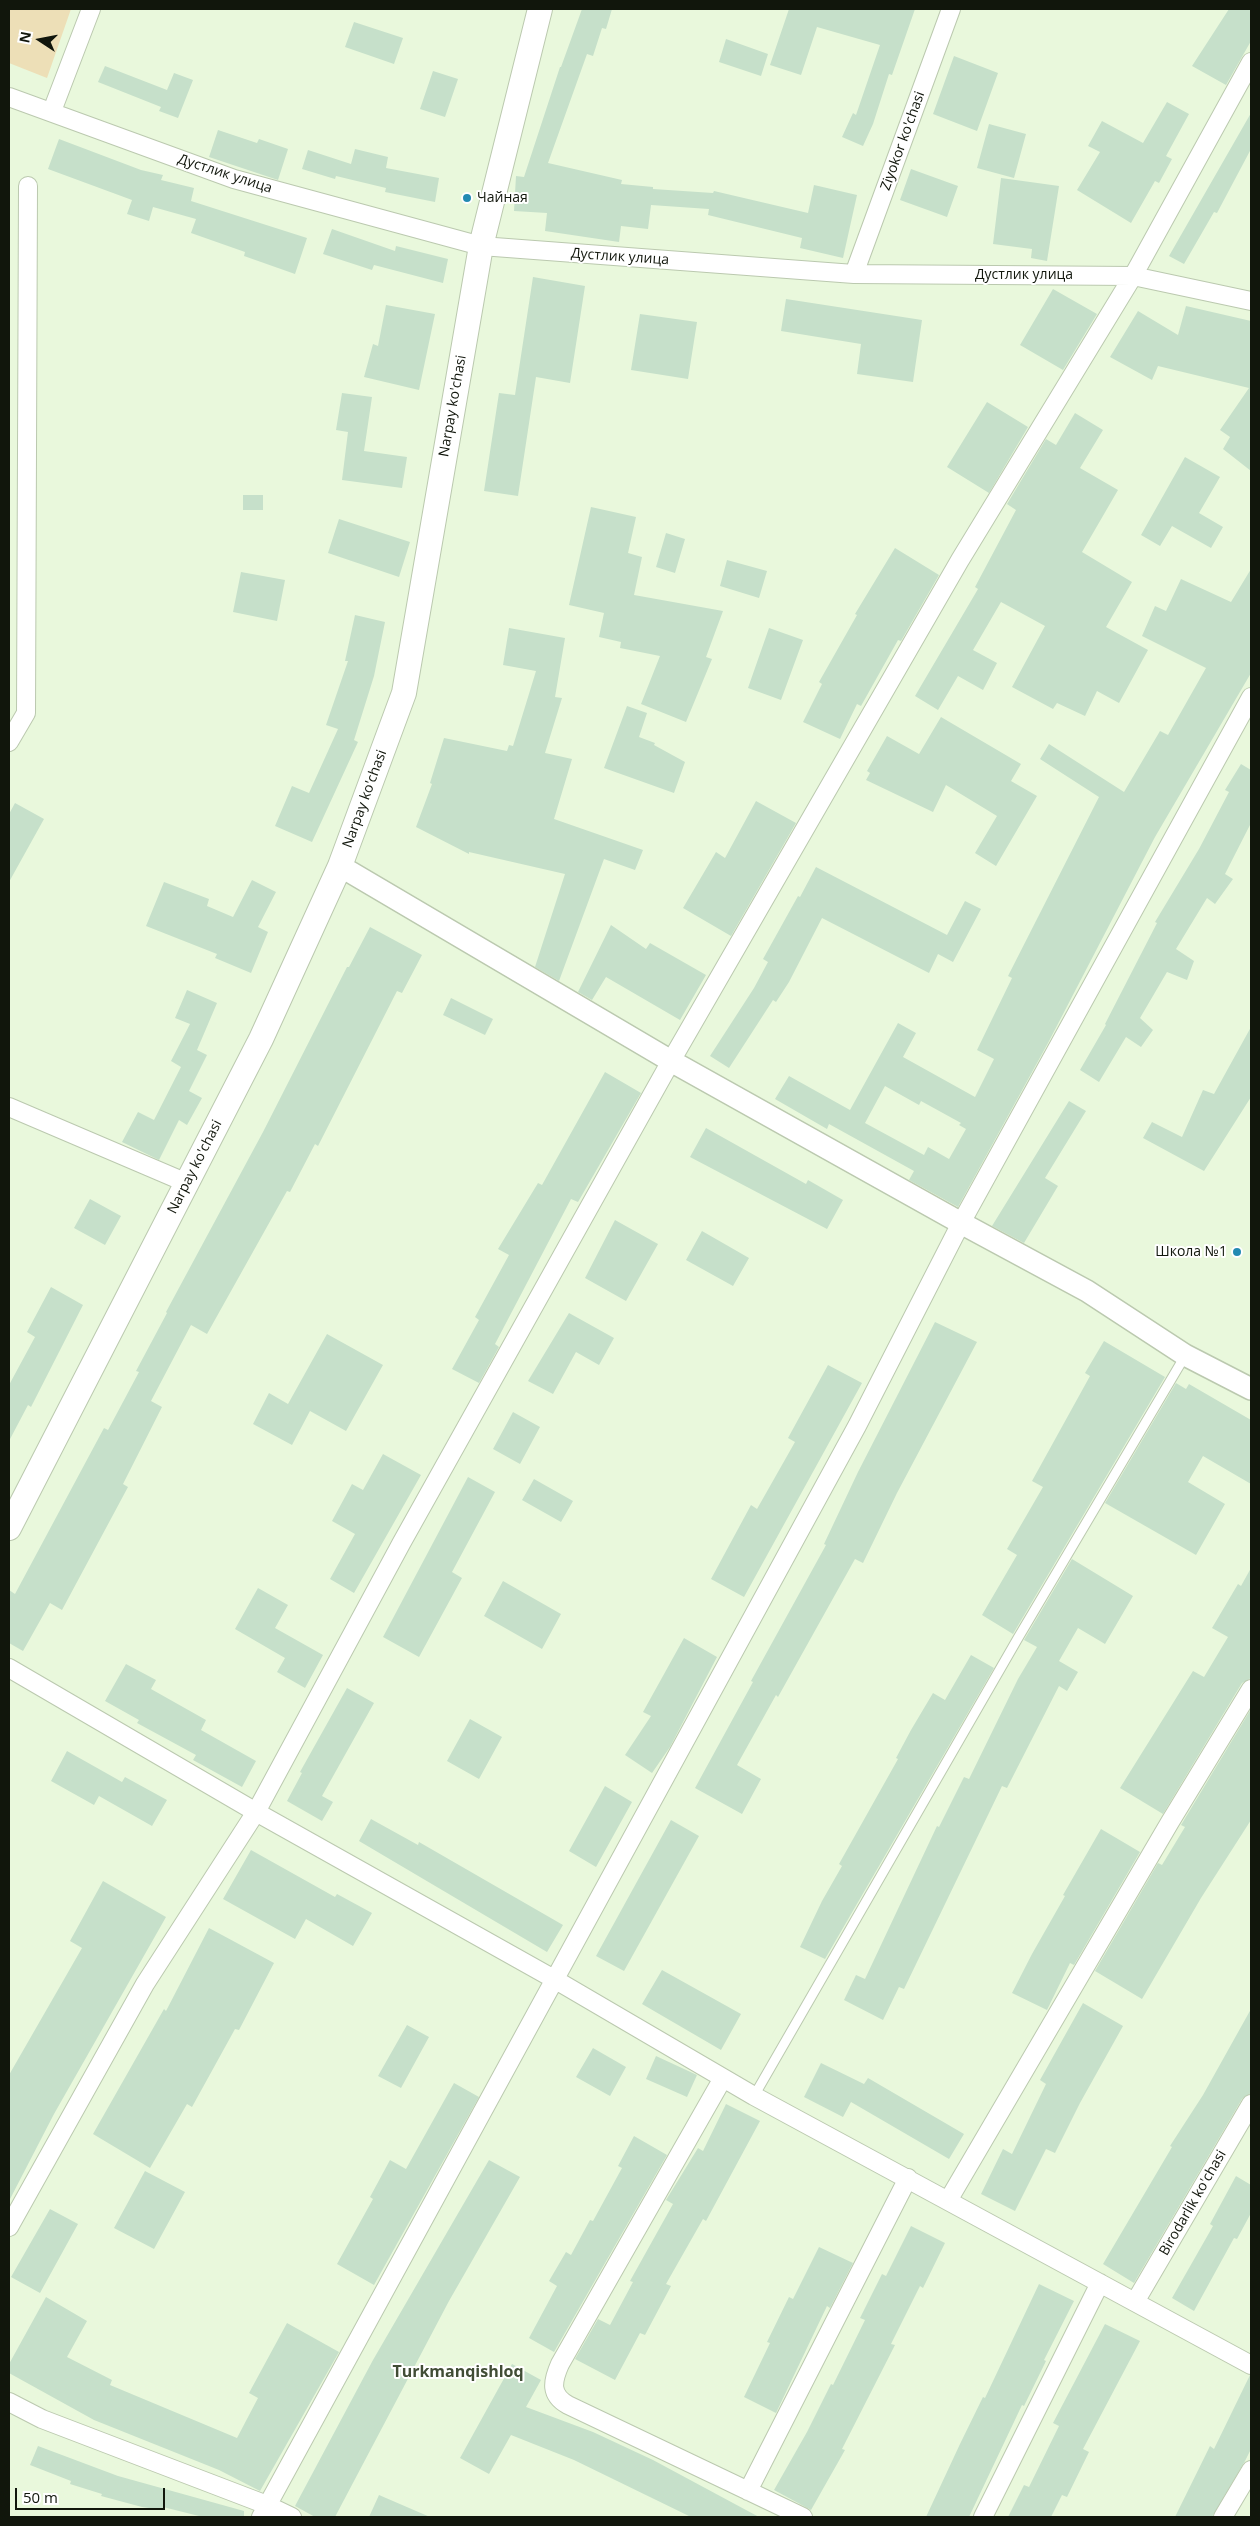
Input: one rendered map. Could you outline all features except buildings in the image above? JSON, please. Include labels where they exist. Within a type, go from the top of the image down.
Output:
[{"type":"main road","name":"Narpay ko'chasi","points":[[9,1528],[261,1039],[340,866],[404,693],[481,246],[540,9]]},
{"type":"street","points":[[52,111],[92,9]]},
{"type":"street","name":"Ziyokor ko'chasi","points":[[854,274],[951,9]]},
{"type":"street","points":[[9,2227],[145,1984],[256,1812],[402,1542],[671,1061],[960,560],[1132,276],[1251,62]]},
{"type":"street","name":"Дустлик улица","points":[[9,96],[234,179],[481,246],[854,274],[1132,276],[1251,301]]},
{"type":"street","points":[[9,742],[26,713],[28,186]]},
{"type":"street","points":[[264,2511],[857,1426],[961,1224],[1251,697]]},
{"type":"street","points":[[340,866],[671,1061],[961,1224],[1087,1291],[1185,1355],[1251,1389]]},
{"type":"street","points":[[9,1107],[187,1182]]},
{"type":"street","points":[[9,1668],[256,1812],[554,1980],[754,2096],[949,2199],[1251,2365]]},
{"type":"street","points":[[949,2199],[1170,1822],[1251,1689]]},
{"type":"street","points":[[723,2078],[560,2364],[555,2378],[554,2391],[557,2397],[568,2405],[803,2517]]},
{"type":"street","name":"Birodarlik ko'chasi","points":[[1135,2302],[1251,2104]]},
{"type":"street","points":[[748,2491],[908,2178]]},
{"type":"street","points":[[983,2517],[1100,2283]]},
{"type":"street","points":[[9,2402],[42,2419],[264,2511],[292,2517]]},
{"type":"street","points":[[1223,2517],[1251,2470]]},
{"type":"lane","points":[[754,2096],[1185,1355]]},
{"type":"shaded area","points":[[9,9],[71,9],[47,78],[9,63]]},
{"type":"place","name":"Чайная","points":[[467,198]]},
{"type":"place","name":"Школа №1","points":[[1237,1252]]},
{"type":"district","name":"Turkmanqishloq","points":[[458,2372]]}]
